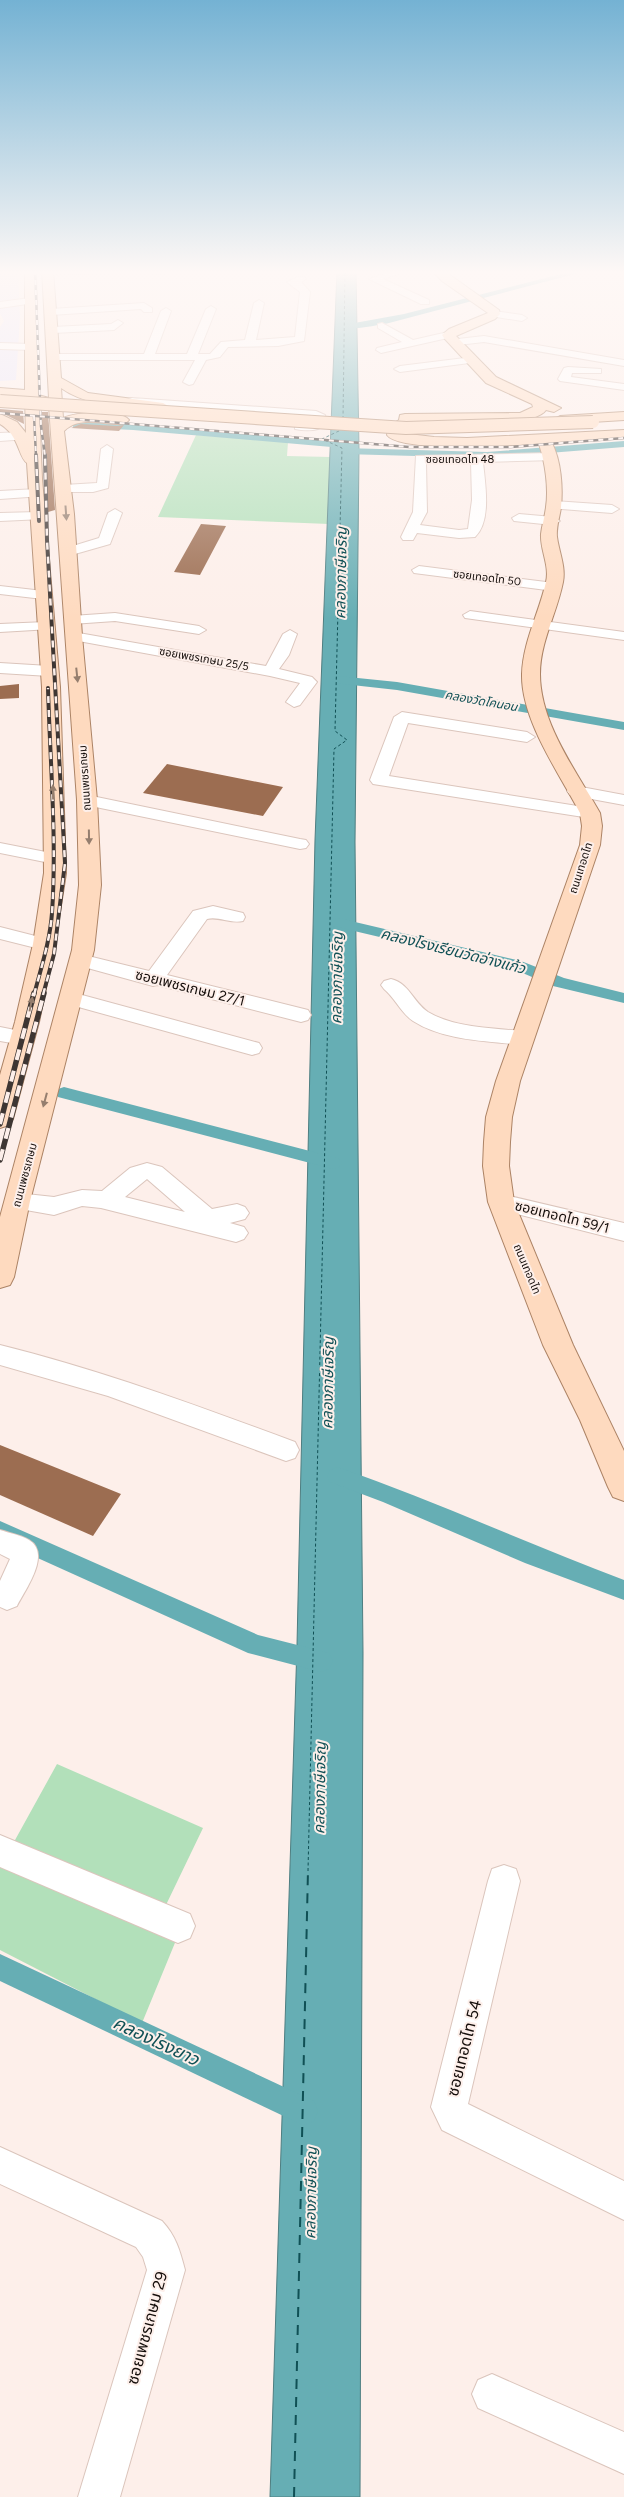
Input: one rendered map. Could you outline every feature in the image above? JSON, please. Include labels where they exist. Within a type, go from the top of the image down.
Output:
[{"type":"main road","points":[[0,1119],[19,1051],[44,944],[55,873],[49,671],[36,486],[31,387]]},
{"type":"main road","points":[[53,415],[54,387]]},
{"type":"main road","points":[[67,387],[75,394],[103,404],[354,426],[406,428],[596,425],[624,427]]},
{"type":"main road","points":[[505,387],[538,402],[581,414]]},
{"type":"main road","points":[[0,392],[32,402],[63,423],[79,417],[364,436],[459,438],[509,435],[624,420]]},
{"type":"main road","points":[[0,392],[170,410]]},
{"type":"main road","points":[[0,401],[170,410]]},
{"type":"main road","points":[[0,406],[32,402]]},
{"type":"main road","points":[[538,402],[539,410],[509,418],[445,417],[397,419],[388,421],[379,430],[382,437],[388,441],[413,445],[549,451],[624,435]]},
{"type":"main road","points":[[0,406],[355,431],[509,435]]},
{"type":"main road","points":[[528,414],[624,412]]},
{"type":"main road","name":"ถนนเพชรเกษม","points":[[0,1277],[17,1202],[56,1059],[80,960],[90,885],[87,800],[64,489],[53,415]]},
{"type":"main road","points":[[624,416],[518,422],[408,422],[398,424],[393,430],[394,435],[405,441],[439,442],[624,435]]},
{"type":"main road","points":[[0,418],[10,423],[23,436],[36,486]]},
{"type":"main road","points":[[549,451],[554,513],[549,535],[555,566],[554,587],[540,626],[531,674],[538,710],[576,791],[590,813]]},
{"type":"main road","points":[[46,632],[73,628]]},
{"type":"main road","name":"ถนนเทอดไท","points":[[590,813],[592,826],[590,845],[508,1081],[499,1117],[496,1166],[501,1202],[558,1345],[595,1420],[624,1487]]},
{"type":"main road","points":[[19,1051],[23,1066],[46,1066],[56,1059]]},
{"type":"street","points":[[79,417],[103,404],[316,415],[322,420],[319,425],[310,427],[103,404]]},
{"type":"street","points":[[0,436],[23,436]]},
{"type":"street","points":[[64,489],[93,488],[103,485],[107,449]]},
{"type":"street","name":"ซอยเทอดไท 48","points":[[478,459],[478,518],[474,531],[471,534],[410,532],[420,512],[420,459],[478,459],[549,451]]},
{"type":"street","points":[[0,494],[36,486]]},
{"type":"street","points":[[519,518],[554,513],[612,509]]},
{"type":"street","points":[[68,552],[106,541],[115,514]]},
{"type":"street","points":[[0,518],[38,516]]},
{"type":"street","name":"ซอยเทอดไท 50","points":[[419,570],[554,587]]},
{"type":"street","points":[[0,590],[43,595]]},
{"type":"street","points":[[470,615],[624,636]]},
{"type":"street","points":[[73,628],[115,617],[199,630]]},
{"type":"street","points":[[0,628],[46,632]]},
{"type":"street","name":"ซอยเพชรเกษม 25/5","points":[[73,628],[270,671],[309,682],[294,702]]},
{"type":"street","points":[[270,671],[282,655],[290,634]]},
{"type":"street","points":[[0,668],[49,671]]},
{"type":"street","points":[[528,737],[402,717],[379,780],[590,813]]},
{"type":"street","points":[[576,791],[624,800]]},
{"type":"street","points":[[87,800],[300,844]]},
{"type":"street","points":[[0,848],[55,860]]},
{"type":"street","points":[[153,980],[200,916],[213,912],[236,917]]},
{"type":"street","points":[[0,933],[44,944]]},
{"type":"street","name":"ซอยเพชรเกษม 27/1","points":[[80,960],[153,980],[301,1015]]},
{"type":"street","points":[[391,985],[399,990],[422,1018],[450,1027],[523,1038]]},
{"type":"street","points":[[71,998],[252,1048]]},
{"type":"street","points":[[0,1034],[19,1051]]},
{"type":"street","points":[[17,1202],[54,1206],[82,1198],[237,1223],[208,1218],[154,1173],[138,1174],[109,1198],[101,1200]]},
{"type":"street","name":"ซอยเทอดไท 59/1","points":[[501,1202],[624,1232]]},
{"type":"street","points":[[0,1355],[46,1367],[286,1450]]},
{"type":"street","points":[[0,1542],[19,1549],[25,1554],[23,1565],[7,1597]]},
{"type":"street","points":[[0,1851],[178,1926]]},
{"type":"street","name":"ซอยเทอดไท 54","points":[[504,1881],[449,2107],[455,2117],[624,2201]]},
{"type":"street","name":"ซอยเพชรเกษม 29","points":[[0,2165],[150,2234],[160,2247],[166,2270],[99,2497]]},
{"type":"street","points":[[492,2394],[624,2453]]},
{"type":"green space","points":[[196,435],[288,442],[287,456],[331,457],[329,524],[158,517]]},
{"type":"green space","points":[[57,1764],[203,1828],[165,1907],[186,1916],[142,2023],[0,1950],[0,1859],[4,1860]]},
{"type":"water","name":"คลองภาษีเจริญ","points":[[333,387],[358,387],[355,842],[363,1653],[360,2497],[270,2497],[297,1645],[315,840]]},
{"type":"building","points":[[0,409],[23,411],[24,424],[0,412]]},
{"type":"building","points":[[41,412],[48,412],[55,510],[48,512],[44,479]]},
{"type":"building","points":[[81,424],[124,425],[119,431],[71,428]]},
{"type":"building","points":[[201,524],[226,526],[200,575],[174,572]]},
{"type":"building","points":[[19,684],[19,698],[0,699],[0,686]]},
{"type":"building","points":[[167,764],[283,787],[263,816],[143,793]]},
{"type":"building","points":[[0,1445],[121,1494],[93,1536],[0,1495]]},
{"type":"waterway","points":[[76,425],[133,427],[343,445]]},
{"type":"waterway","points":[[344,451],[487,455],[624,444]]},
{"type":"waterway","name":"คลองวัดโคนอน","points":[[338,680],[397,686],[624,726]]},
{"type":"waterway","name":"คลองโรงเรียนวัดอ่างแก้ว","points":[[338,923],[516,964],[559,982],[624,998]]},
{"type":"waterway","points":[[64,1093],[333,1163]]},
{"type":"waterway","points":[[338,1476],[391,1495],[533,1556],[624,1590]]},
{"type":"waterway","points":[[0,1531],[256,1645],[321,1661]]},
{"type":"waterway","name":"คลองโรงยาว","points":[[0,1967],[304,2111]]},
{"type":"ferry route","points":[[343,387],[343,419]]},
{"type":"ferry route","points":[[308,1871],[334,749],[347,740],[335,731],[342,448],[322,439],[341,430]]},
{"type":"ferry route","points":[[294,2497],[308,1870]]},
{"type":"railway","points":[[39,387],[41,416]]},
{"type":"railway","points":[[0,413],[41,416]]},
{"type":"railway","points":[[34,416],[36,456]]},
{"type":"railway","points":[[41,416],[409,447],[511,447],[624,438]]},
{"type":"railway","points":[[41,416],[45,456]]},
{"type":"railway","points":[[36,455],[39,521]]},
{"type":"railway","points":[[43,995],[54,954],[65,863],[47,540],[45,455]]},
{"type":"railway","points":[[34,995],[45,954],[52,913],[53,829],[48,688]]},
{"type":"railway","points":[[0,1124],[34,993]]},
{"type":"railway","points":[[0,1160],[44,993]]}]
